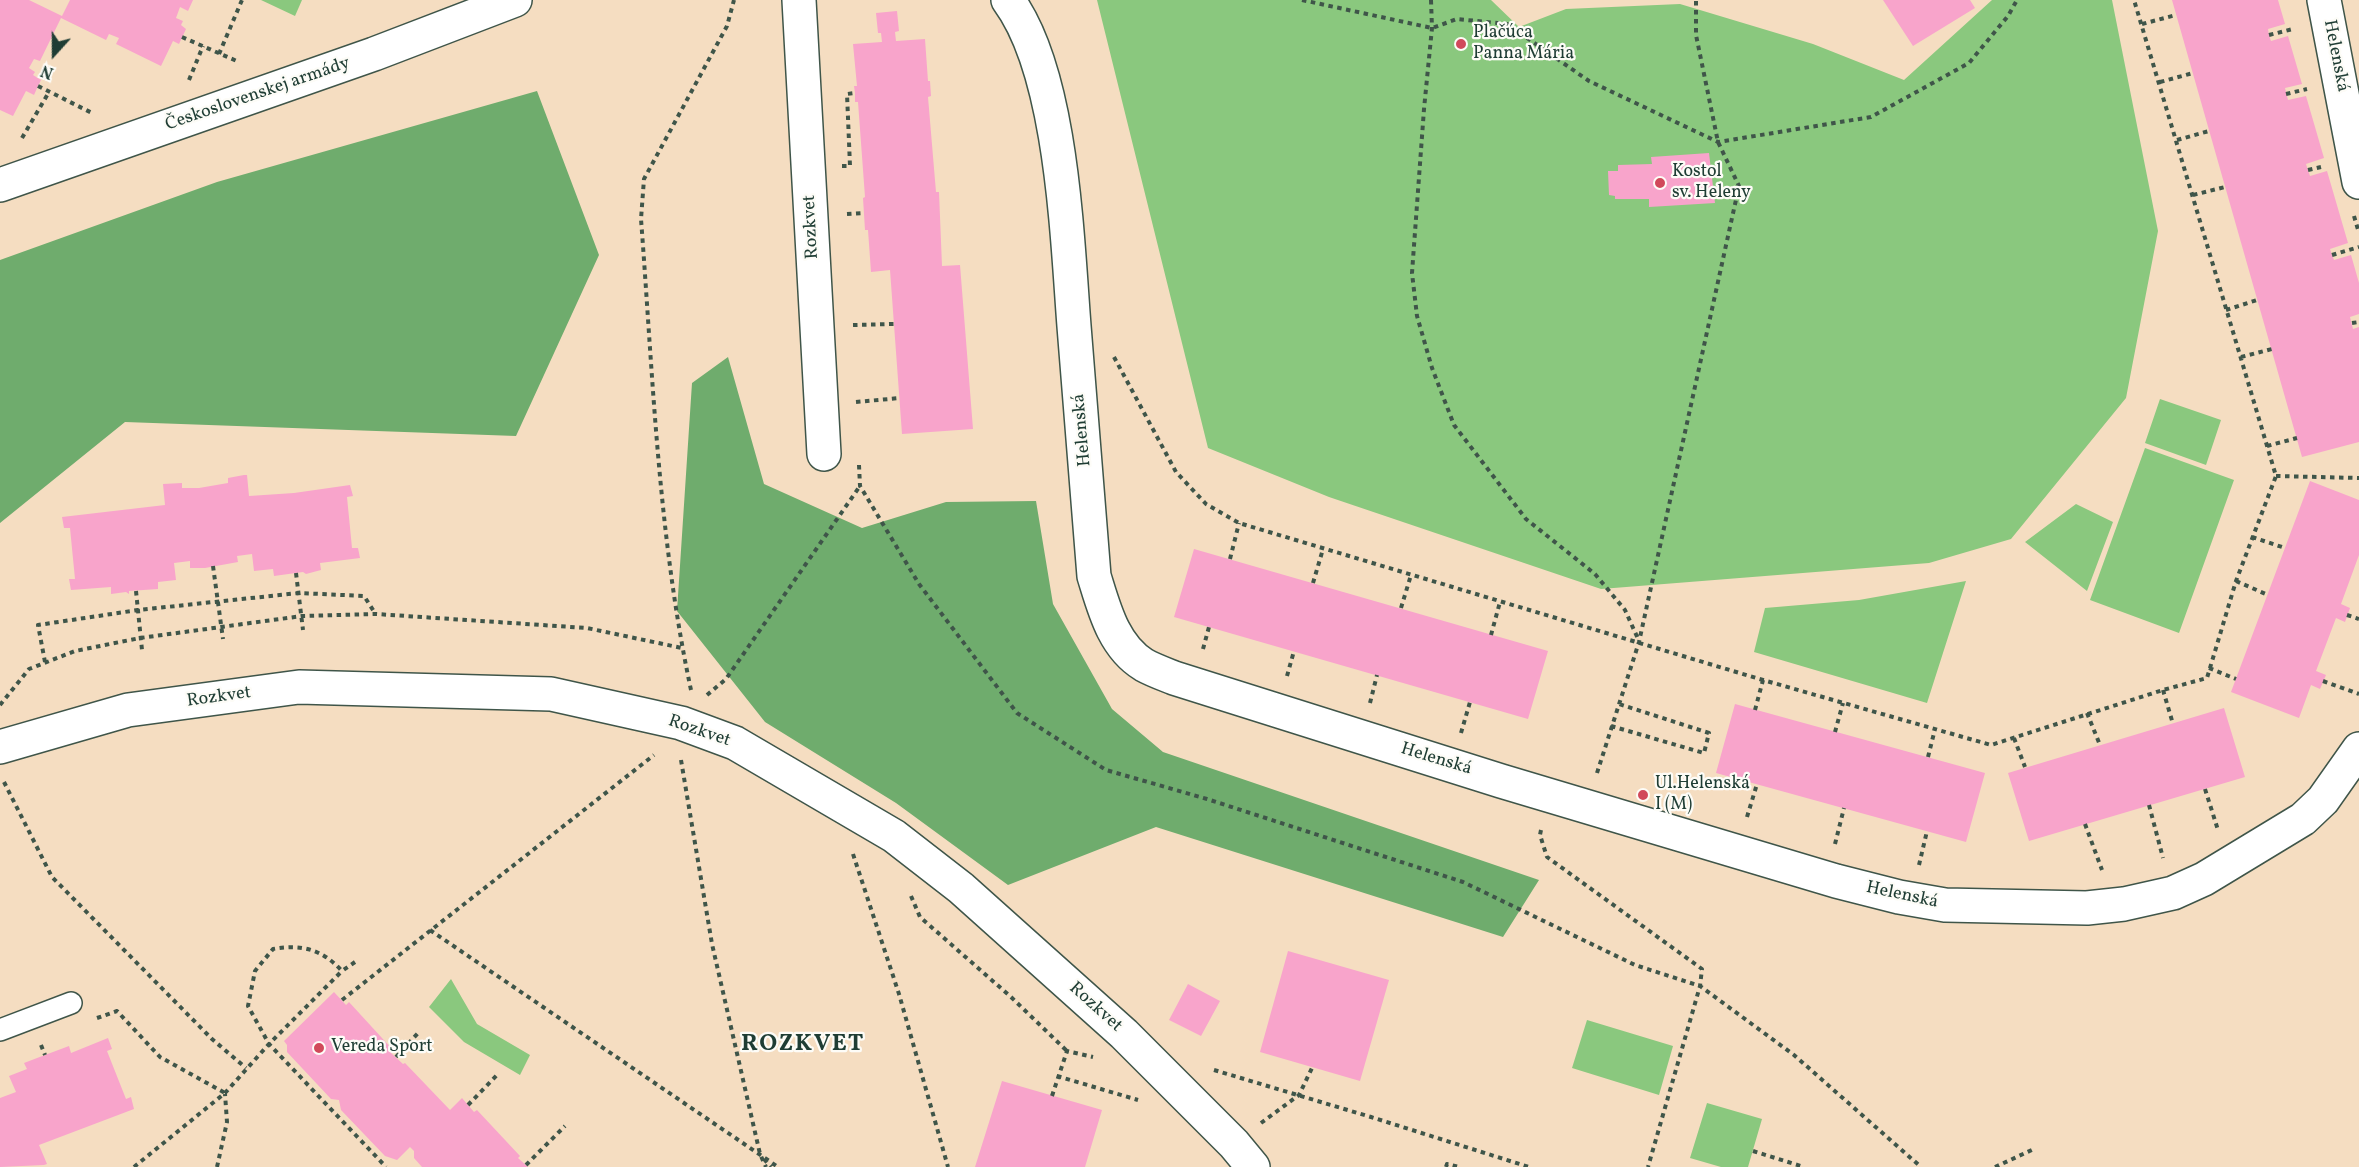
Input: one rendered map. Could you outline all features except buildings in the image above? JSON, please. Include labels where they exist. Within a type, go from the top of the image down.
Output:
[{"type":"street","name":"Československej armády","points":[[0,185],[374,54],[515,0]]},
{"type":"street","name":"Rozkvet","points":[[799,0],[824,454]]},
{"type":"street","name":"Helenská","points":[[1008,0],[1019,14],[1045,81],[1058,163],[1067,244],[1094,576],[1104,608],[1120,643],[1143,664],[1174,678],[1836,881],[1899,897],[1945,905],[2087,908],[2124,904],[2173,893],[2204,879],[2303,819],[2323,800],[2359,749]]},
{"type":"street","name":"Helenská","points":[[2324,0],[2359,182]]},
{"type":"street","name":"Rozkvet","points":[[0,747],[128,710],[299,687],[551,694],[681,723],[735,743],[894,836],[978,903],[1124,1034],[1244,1155]]},
{"type":"lane","points":[[0,1030],[71,1003]]},
{"type":"path","points":[[219,54],[242,0]]},
{"type":"path","points":[[692,694],[682,648],[666,538],[641,219],[644,179],[727,26],[734,0]]},
{"type":"path","points":[[1302,0],[1432,28],[1457,19],[1507,24],[1589,81],[1718,142],[1871,117],[1969,63],[2008,16],[2017,0]]},
{"type":"path","points":[[1431,0],[1432,28],[1412,273],[1417,316],[1431,368],[1455,425],[1526,519],[1595,574],[1625,610],[1640,642]]},
{"type":"path","points":[[1595,780],[1640,642],[1739,186],[1718,142],[1696,35],[1696,0]]},
{"type":"path","points":[[1109,348],[1176,472],[1206,504],[1239,523],[1323,549],[1763,680],[1991,745],[2087,713],[2207,678],[2236,581],[2276,476],[2134,0]]},
{"type":"path","points":[[2142,24],[2176,15]]},
{"type":"path","points":[[2269,35],[2302,26]]},
{"type":"path","points":[[182,37],[246,66]]},
{"type":"path","points":[[187,85],[203,46]]},
{"type":"path","points":[[2160,82],[2193,73]]},
{"type":"path","points":[[38,86],[96,116]]},
{"type":"path","points":[[20,142],[49,92]]},
{"type":"path","points":[[836,166],[850,166],[847,94],[855,93]]},
{"type":"path","points":[[2176,140],[2209,131]]},
{"type":"path","points":[[2193,195],[2225,187]]},
{"type":"path","points":[[839,215],[864,213]]},
{"type":"path","points":[[2332,255],[2359,247]]},
{"type":"path","points":[[2226,310],[2258,300]]},
{"type":"path","points":[[2352,323],[2359,322]]},
{"type":"path","points":[[849,325],[894,324]]},
{"type":"path","points":[[2241,357],[2271,349]]},
{"type":"path","points":[[856,402],[900,398]]},
{"type":"path","points":[[2267,446],[2297,438]]},
{"type":"path","points":[[2276,476],[2359,478]]},
{"type":"path","points":[[726,679],[860,486]]},
{"type":"path","points":[[1230,559],[1239,523]]},
{"type":"path","points":[[2252,537],[2285,548]]},
{"type":"path","points":[[1313,583],[1323,549]]},
{"type":"path","points":[[213,566],[223,639]]},
{"type":"path","points":[[296,573],[303,630]]},
{"type":"path","points":[[1401,608],[1411,575]]},
{"type":"path","points":[[2236,581],[2268,595]]},
{"type":"path","points":[[136,591],[142,650]]},
{"type":"path","points":[[45,662],[38,625],[138,610],[299,593],[364,596],[376,614]]},
{"type":"path","points":[[1491,634],[1500,602]]},
{"type":"path","points":[[0,705],[29,669],[75,651],[140,638],[302,616],[376,614],[587,628],[682,648]]},
{"type":"path","points":[[2347,615],[2359,619]]},
{"type":"path","points":[[1203,650],[1209,627]]},
{"type":"path","points":[[1285,685],[1294,651]]},
{"type":"path","points":[[2209,668],[2236,679]]},
{"type":"path","points":[[1368,709],[1377,675]]},
{"type":"path","points":[[1755,710],[1763,680]]},
{"type":"path","points":[[2323,681],[2359,694]]},
{"type":"path","points":[[2163,690],[2173,724]]},
{"type":"path","points":[[1459,736],[1470,702]]},
{"type":"path","points":[[1835,732],[1843,703]]},
{"type":"path","points":[[1611,726],[1704,753],[1709,733],[1619,704]]},
{"type":"path","points":[[2087,713],[2100,745]]},
{"type":"path","points":[[1928,757],[1935,729]]},
{"type":"path","points":[[2014,738],[2025,767]]},
{"type":"path","points":[[342,1000],[653,755]]},
{"type":"path","points":[[680,755],[712,944],[759,1154],[769,1167]]},
{"type":"path","points":[[0,774],[52,878],[212,1039],[246,1068]]},
{"type":"path","points":[[1745,824],[1757,784]]},
{"type":"path","points":[[2205,789],[2221,840]]},
{"type":"path","points":[[1552,795],[1539,835],[1547,857],[1702,969],[1700,986],[1648,1167]]},
{"type":"path","points":[[2149,805],[2164,865]]},
{"type":"path","points":[[1835,848],[1844,808]]},
{"type":"path","points":[[2085,824],[2105,880]]},
{"type":"path","points":[[1917,871],[1927,831]]},
{"type":"path","points":[[852,850],[899,994],[948,1167]]},
{"type":"path","points":[[908,890],[920,917],[1011,997],[1067,1051],[1098,1058]]},
{"type":"path","points":[[430,930],[778,1167]]},
{"type":"path","points":[[342,971],[330,958],[295,945],[273,949],[255,971],[248,1006],[269,1044],[386,1167]]},
{"type":"path","points":[[134,1167],[225,1093],[269,1044],[342,971],[355,962]]},
{"type":"path","points":[[94,1019],[117,1011],[160,1057],[225,1093]]},
{"type":"path","points":[[396,1057],[418,1033]]},
{"type":"path","points":[[1052,1096],[1067,1051]]},
{"type":"path","points":[[1057,1076],[1158,1106],[1203,1067],[1529,1167]]},
{"type":"path","points":[[1244,1155],[1299,1095],[1312,1068]]},
{"type":"path","points":[[468,1105],[497,1075]]},
{"type":"path","points":[[217,1167],[227,1122],[225,1093]]},
{"type":"path","points":[[526,1165],[565,1126]]},
{"type":"path","points":[[1995,1167],[2034,1149]]},
{"type":"path","points":[[1753,1151],[1804,1167]]},
{"type":"path","points":[[1446,1167],[1447,1164],[1459,1167]]},
{"type":"green space","points":[[261,0],[302,0],[295,16]]},
{"type":"green space","points":[[1097,0],[1491,0],[1519,27],[1566,9],[1680,4],[1813,44],[1904,80],[1992,0],[2112,0],[2158,231],[2126,398],[2011,539],[1929,563],[1601,589],[1329,497],[1208,448]]},
{"type":"green space","points":[[537,91],[599,255],[516,436],[125,422],[0,523],[0,260],[217,182]]},
{"type":"green space","points":[[728,357],[764,484],[862,528],[946,502],[1036,501],[1053,604],[1112,709],[1163,752],[1539,880],[1503,937],[1156,827],[1008,885],[896,803],[765,722],[677,611],[692,383]]},
{"type":"green space","points":[[2160,399],[2221,420],[2206,465],[2145,443]]},
{"type":"green space","points":[[2145,448],[2234,480],[2179,633],[2090,600]]},
{"type":"green space","points":[[2076,504],[2113,522],[2087,591],[2025,542]]},
{"type":"green space","points":[[1966,581],[1927,703],[1754,652],[1765,608],[1859,600]]},
{"type":"green space","points":[[451,979],[477,1024],[530,1055],[520,1075],[464,1042],[429,1007]]},
{"type":"green space","points":[[1587,1020],[1673,1046],[1659,1095],[1572,1068]]},
{"type":"green space","points":[[1707,1103],[1762,1119],[1748,1167],[1721,1167],[1690,1158]]},
{"type":"place","name":"Plačúca Panna Mária","points":[[1461,44]]},
{"type":"place","name":"Kostol sv. Heleny","points":[[1660,183]]},
{"type":"place","name":"Ul.Helenská I (M)","points":[[1643,795]]},
{"type":"place","name":"Vereda Sport","points":[[319,1048]]},
{"type":"district","name":"ROZKVET","points":[[803,1046]]}]
